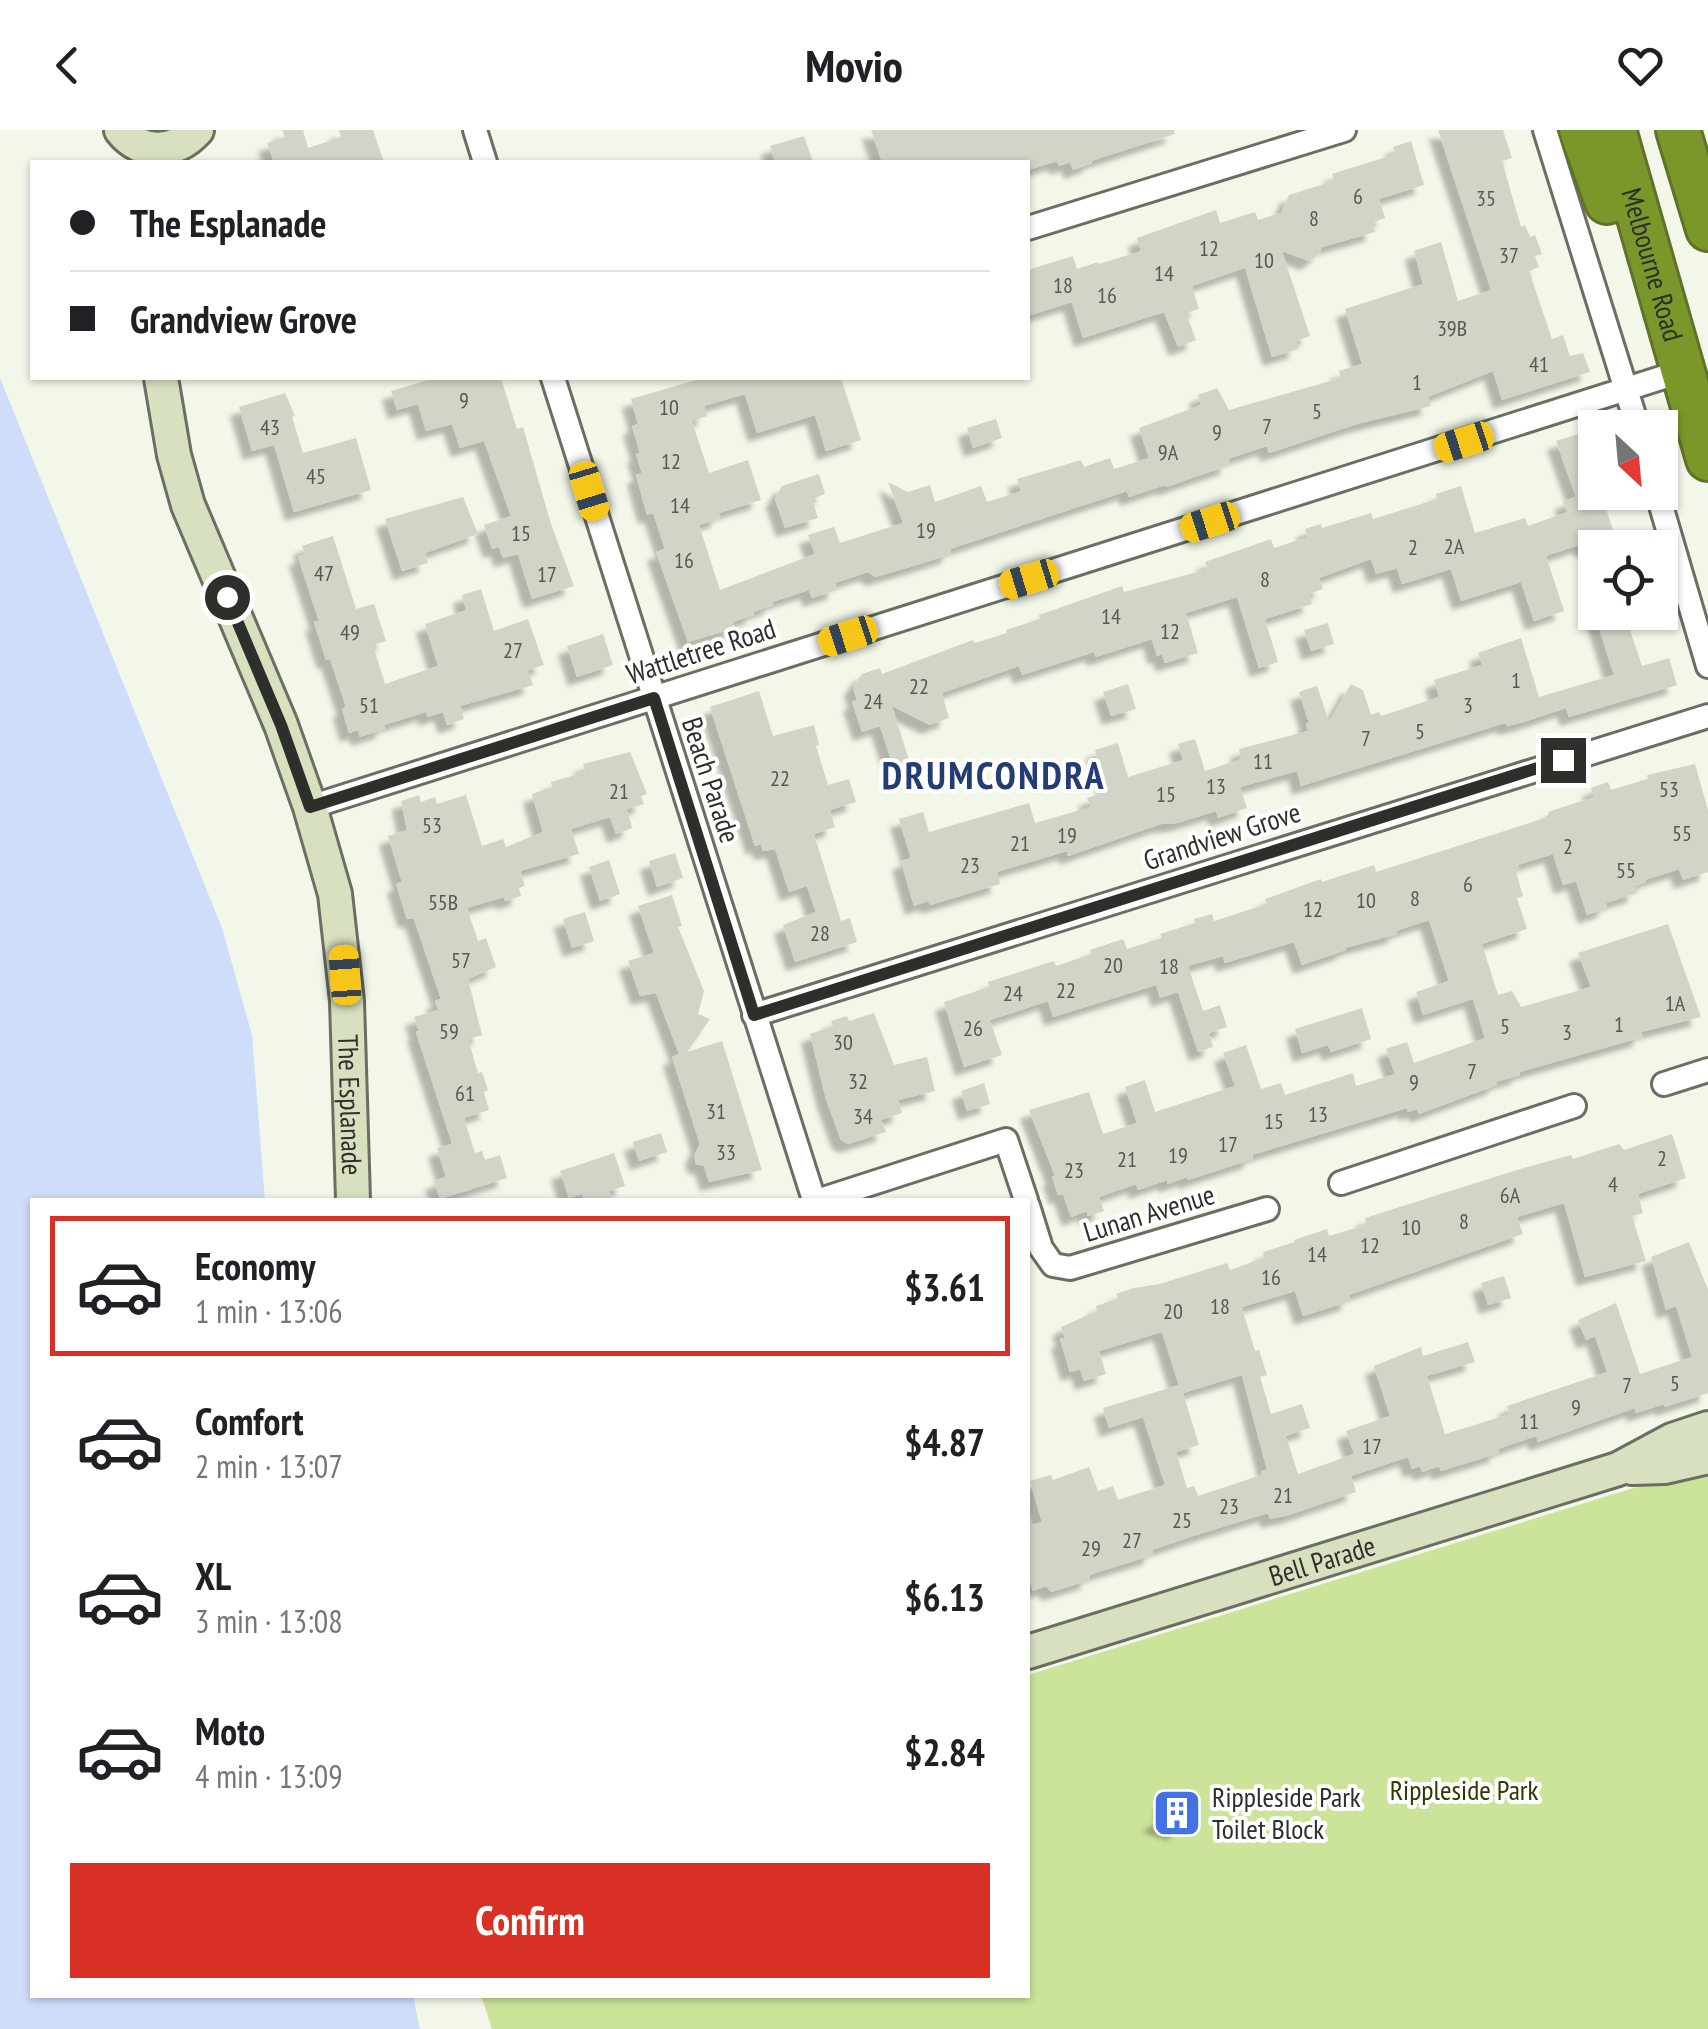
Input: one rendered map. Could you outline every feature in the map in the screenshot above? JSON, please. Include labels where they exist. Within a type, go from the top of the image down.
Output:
[{"type":"highway","points":[[1581,130],[1618,232],[1682,371]]},
{"type":"highway","name":"Melbourne Road","points":[[1614,130],[1708,459]]},
{"type":"highway","points":[[1678,130],[1708,229]]},
{"type":"street","points":[[475,130],[484,160]]},
{"type":"street","points":[[1030,227],[1344,130]]},
{"type":"street","points":[[1545,130],[1633,410]]},
{"type":"street","points":[[135,146],[167,149],[192,143]]},
{"type":"street","name":"Wattletree Road","points":[[310,807],[1682,371]]},
{"type":"street","name":"The Esplanade","points":[[161,380],[174,455],[188,505],[260,674],[310,807],[335,894],[344,949],[353,1198]]},
{"type":"street","name":"Beach Parade","points":[[558,380],[754,1015],[816,1198]]},
{"type":"street","points":[[1662,510],[1708,666]]},
{"type":"street","name":"Grandview Grove","points":[[754,1015],[1708,716]]},
{"type":"street","points":[[1664,1084],[1708,1070]]},
{"type":"street","points":[[1341,1183],[1574,1106]]},
{"type":"street","name":"Lunan Avenue","points":[[823,1198],[1006,1140],[1025,1198]]},
{"type":"street","name":"Lunan Avenue","points":[[1030,1212],[1046,1257],[1053,1265],[1070,1268],[1267,1210]]},
{"type":"street","name":"Bell Parade","points":[[1030,1651],[1618,1469],[1672,1440],[1708,1428]]},
{"type":"street","name":"Bell Parade","points":[[1618,1469],[1665,1467],[1708,1457]]},
{"type":"green space","name":"Rippleside Park","points":[[1708,1465],[1708,2029],[492,2029],[482,1998],[1030,1998],[1030,1674]]},
{"type":"water","points":[[0,378],[222,928],[252,1035],[265,1198],[30,1198],[30,1998],[414,1998],[420,2029],[0,2029]]},
{"type":"building","points":[[282,130],[303,130],[308,148],[341,137],[339,130],[373,130],[383,160],[273,160],[267,143],[285,137]]},
{"type":"building","points":[[871,130],[1174,130],[1175,134],[1073,170],[1070,162],[1059,166],[1057,161],[1030,169],[1030,160],[881,160]]},
{"type":"building","points":[[1438,130],[1503,130],[1512,158],[1502,161],[1521,227],[1525,225],[1530,237],[1535,235],[1542,254],[1535,256],[1539,267],[1529,271],[1552,339],[1563,335],[1570,356],[1583,353],[1590,372],[1502,400],[1493,371],[1428,397],[1431,406],[1357,424],[1269,453],[1267,446],[1228,459],[1230,465],[1166,487],[1129,497],[1127,491],[950,549],[951,554],[920,564],[875,577],[868,572],[835,583],[837,590],[812,598],[809,590],[772,602],[773,605],[753,612],[754,615],[733,622],[735,628],[688,642],[656,552],[665,549],[653,513],[647,515],[636,475],[642,473],[632,426],[638,424],[631,399],[696,380],[842,380],[861,440],[826,451],[815,415],[757,433],[745,394],[704,406],[707,416],[692,421],[709,473],[748,460],[761,500],[719,513],[720,518],[699,525],[720,590],[815,554],[808,535],[834,527],[840,543],[903,523],[888,482],[908,492],[930,485],[935,502],[981,486],[987,502],[1021,491],[1017,479],[1081,460],[1084,467],[1110,458],[1114,469],[1149,458],[1139,428],[1201,405],[1198,395],[1217,388],[1229,410],[1341,378],[1339,371],[1362,364],[1345,309],[1423,284],[1414,251],[1441,242],[1458,301],[1491,290]]},
{"type":"building","points":[[804,136],[812,160],[774,160],[770,146]]},
{"type":"building","points":[[1411,141],[1424,185],[1379,199],[1385,218],[1372,223],[1375,232],[1322,247],[1309,261],[1282,251],[1310,336],[1296,341],[1298,349],[1272,357],[1245,268],[1192,286],[1199,309],[1186,313],[1196,340],[1178,347],[1164,312],[1083,338],[1072,302],[1030,315],[1030,269],[1073,256],[1077,269],[1141,251],[1137,238],[1216,210],[1220,223],[1255,212],[1258,220],[1281,213],[1289,195],[1334,181],[1332,174],[1396,154],[1393,147]]},
{"type":"building","points":[[428,380],[502,380],[517,429],[523,427],[574,586],[532,599],[518,554],[503,558],[499,547],[492,549],[484,525],[511,516],[484,441],[460,448],[452,424],[426,431],[418,404],[397,410],[391,391]]},
{"type":"building","points":[[285,393],[303,453],[356,438],[371,490],[294,512],[274,445],[252,451],[239,407]]},
{"type":"building","points":[[996,419],[1002,438],[973,448],[967,428]]},
{"type":"building","points":[[1578,434],[1578,510],[1606,510],[1613,530],[1578,530],[1578,545],[1546,556],[1564,611],[1534,621],[1521,582],[1461,601],[1451,569],[1402,584],[1397,568],[1376,574],[1371,559],[1319,578],[1323,589],[1309,594],[1312,604],[1265,619],[1278,662],[1259,668],[1237,597],[1186,613],[1198,653],[1165,663],[1162,654],[1157,656],[1152,639],[1022,675],[1019,666],[942,693],[949,718],[930,725],[892,706],[914,776],[898,781],[880,726],[862,732],[852,702],[857,700],[853,687],[862,674],[880,668],[882,674],[973,640],[975,643],[1007,633],[1006,630],[1040,619],[1039,615],[1122,586],[1124,592],[1208,569],[1205,562],[1271,539],[1274,548],[1308,537],[1305,529],[1321,524],[1322,528],[1371,513],[1373,519],[1437,499],[1436,494],[1461,486],[1475,533],[1525,518],[1528,526],[1567,512],[1563,501],[1576,497],[1556,441]]},
{"type":"building","points":[[819,474],[825,494],[812,499],[818,518],[785,528],[775,499],[782,486]]},
{"type":"building","points":[[463,497],[478,534],[425,553],[428,563],[402,571],[385,519]]},
{"type":"building","points":[[333,536],[356,609],[374,604],[386,641],[373,645],[385,684],[438,666],[425,624],[466,610],[462,595],[481,589],[494,631],[528,619],[544,665],[528,670],[533,685],[460,706],[464,719],[447,725],[443,712],[428,717],[426,712],[360,737],[358,730],[349,733],[342,709],[346,707],[330,659],[326,660],[314,622],[319,621],[298,557],[305,554],[302,546]]},
{"type":"building","points":[[1328,623],[1334,644],[1311,651],[1304,630]]},
{"type":"building","points":[[1600,630],[1630,630],[1642,666],[1669,658],[1677,685],[1569,717],[1566,708],[1524,722],[1507,726],[1505,723],[1301,786],[1297,771],[1240,787],[1247,808],[1218,818],[1216,811],[1161,824],[1068,856],[1067,851],[997,872],[1000,884],[914,906],[901,861],[911,858],[899,819],[923,812],[929,832],[1029,803],[1035,823],[1091,807],[1087,798],[1108,791],[1095,750],[1118,743],[1128,777],[1183,760],[1178,744],[1195,739],[1205,771],[1241,759],[1239,749],[1308,731],[1299,692],[1317,686],[1329,722],[1351,684],[1363,690],[1371,715],[1379,712],[1381,716],[1439,697],[1434,680],[1482,665],[1478,653],[1521,638],[1539,697],[1614,675]]},
{"type":"building","points":[[603,634],[613,665],[577,677],[567,646]]},
{"type":"building","points":[[1128,684],[1136,709],[1111,716],[1103,692]]},
{"type":"building","points":[[759,691],[773,736],[814,725],[828,785],[849,779],[856,802],[830,810],[835,827],[814,834],[841,921],[850,918],[857,942],[795,962],[783,925],[816,912],[807,886],[789,892],[775,849],[763,851],[761,844],[755,846],[710,707]]},
{"type":"building","points":[[630,752],[647,794],[641,796],[644,804],[627,809],[632,828],[616,834],[610,817],[571,829],[579,854],[520,871],[525,886],[519,888],[521,896],[467,908],[478,941],[486,938],[496,967],[468,979],[482,1035],[468,1039],[478,1073],[482,1072],[488,1090],[484,1092],[489,1110],[464,1118],[475,1153],[482,1151],[485,1160],[500,1155],[507,1178],[440,1198],[434,1181],[446,1177],[437,1148],[452,1144],[414,1017],[438,1010],[435,1001],[441,999],[415,922],[413,918],[407,919],[396,884],[402,882],[388,836],[407,830],[401,801],[419,795],[421,802],[435,797],[437,804],[466,795],[482,846],[503,839],[506,847],[543,832],[532,794],[552,787],[551,782],[585,772],[583,764]]},
{"type":"building","points":[[1695,764],[1708,810],[1708,872],[1683,880],[1679,869],[1645,880],[1635,886],[1637,893],[1606,903],[1607,908],[1587,915],[1576,881],[1563,885],[1553,854],[1518,865],[1520,871],[1516,872],[1523,896],[1517,898],[1527,929],[1482,944],[1498,995],[1512,991],[1521,1007],[1591,987],[1578,953],[1668,924],[1701,1017],[1641,1032],[1643,1037],[1520,1072],[1496,1082],[1497,1085],[1419,1114],[1417,1109],[1408,1112],[1407,1108],[1252,1155],[1253,1159],[1188,1180],[1187,1177],[1168,1184],[1167,1180],[1138,1190],[1136,1184],[1099,1197],[1104,1211],[1088,1216],[1087,1211],[1071,1217],[1063,1194],[1058,1195],[1052,1177],[1055,1176],[1029,1110],[1089,1092],[1103,1134],[1137,1123],[1125,1087],[1145,1080],[1155,1112],[1235,1086],[1223,1053],[1246,1045],[1261,1089],[1281,1083],[1285,1095],[1353,1073],[1356,1086],[1395,1074],[1386,1049],[1407,1042],[1414,1063],[1485,1038],[1473,999],[1423,1015],[1416,992],[1449,981],[1429,920],[1302,965],[1294,942],[1225,963],[1223,956],[1188,966],[1203,1011],[1220,1005],[1227,1027],[1209,1033],[1213,1047],[1198,1052],[1178,992],[1160,998],[1156,985],[1053,1017],[1048,1001],[990,1020],[1002,1055],[964,1067],[944,1002],[989,987],[988,982],[1054,961],[1056,966],[1123,939],[1127,949],[1162,938],[1160,934],[1195,923],[1194,919],[1212,914],[1214,921],[1267,904],[1265,899],[1321,879],[1322,882],[1374,865],[1376,872],[1542,819],[1548,812],[1594,797],[1591,788],[1608,782],[1611,790],[1648,779],[1647,775]]},
{"type":"building","points":[[675,853],[683,878],[657,887],[649,861]]},
{"type":"building","points":[[609,860],[620,894],[600,901],[589,867]]},
{"type":"building","points":[[672,895],[682,926],[678,927],[704,991],[698,1014],[710,1019],[687,1052],[722,1041],[762,1170],[709,1182],[704,1166],[696,1164],[694,1156],[700,1144],[672,1057],[679,1054],[656,993],[640,996],[628,961],[654,953],[638,906]]},
{"type":"building","points":[[585,912],[594,941],[572,948],[563,919]]},
{"type":"building","points":[[1362,1008],[1371,1039],[1331,1052],[1328,1045],[1302,1053],[1295,1029]]},
{"type":"building","points":[[874,1013],[894,1065],[927,1057],[935,1091],[898,1100],[902,1113],[881,1120],[886,1132],[848,1144],[841,1140],[826,1099],[810,1034],[833,1026],[831,1021],[847,1016],[849,1021]]},
{"type":"building","points":[[984,1083],[990,1104],[967,1111],[961,1091]]},
{"type":"building","points":[[661,1133],[667,1152],[639,1161],[633,1142]]},
{"type":"building","points":[[1672,1134],[1686,1178],[1638,1194],[1643,1213],[1632,1216],[1646,1261],[1585,1277],[1564,1203],[1517,1217],[1523,1234],[1349,1295],[1351,1301],[1303,1316],[1295,1291],[1242,1307],[1267,1375],[1260,1377],[1271,1414],[1302,1404],[1310,1428],[1286,1436],[1298,1474],[1354,1454],[1346,1431],[1390,1416],[1374,1366],[1421,1347],[1423,1356],[1468,1342],[1475,1362],[1427,1376],[1445,1434],[1510,1414],[1507,1406],[1607,1372],[1595,1336],[1586,1340],[1578,1320],[1616,1303],[1640,1374],[1692,1357],[1676,1306],[1666,1310],[1651,1257],[1689,1242],[1708,1290],[1708,1393],[1636,1413],[1635,1408],[1538,1442],[1536,1436],[1498,1449],[1499,1453],[1441,1471],[1439,1466],[1422,1472],[1420,1466],[1412,1469],[1408,1457],[1351,1476],[1356,1492],[1289,1515],[1270,1519],[1268,1513],[1193,1536],[1152,1550],[1153,1555],[1089,1575],[1090,1580],[1051,1592],[1046,1586],[1033,1591],[1030,1525],[1042,1522],[1030,1481],[1051,1475],[1053,1480],[1089,1467],[1098,1491],[1113,1486],[1118,1500],[1165,1485],[1143,1417],[1109,1428],[1103,1408],[1179,1385],[1162,1332],[1099,1351],[1106,1374],[1084,1381],[1080,1369],[1070,1372],[1060,1339],[1065,1338],[1061,1327],[1097,1311],[1096,1306],[1118,1299],[1116,1294],[1133,1288],[1160,1284],[1227,1263],[1230,1270],[1264,1258],[1263,1252],[1327,1229],[1329,1236],[1366,1225],[1365,1218],[1520,1169],[1571,1155],[1573,1159],[1619,1144],[1624,1150]],"holes":[[[1242,1375],[1267,1470],[1261,1471],[1262,1475],[1198,1496],[1194,1486],[1187,1488],[1176,1452],[1199,1445],[1183,1393]]]},
{"type":"building","points":[[614,1153],[625,1186],[609,1191],[611,1198],[583,1198],[582,1194],[569,1198],[560,1171]]},
{"type":"building","points":[[1504,1276],[1511,1298],[1488,1305],[1481,1283]]},
{"type":"building","name":"Rippleside Park Toilet Block","points":[[1174,1793],[1187,1796],[1193,1807],[1176,1832],[1151,1823],[1162,1816],[1164,1800]]},
{"type":"place","name":"Rippleside Park Toilet Block","points":[[1177,1813]]},
{"type":"district","name":"DRUMCONDRA","points":[[994,776]]},
{"type":"route","points":[[227,597],[281,725],[310,807],[654,698],[754,1015],[1563,760]]}]
